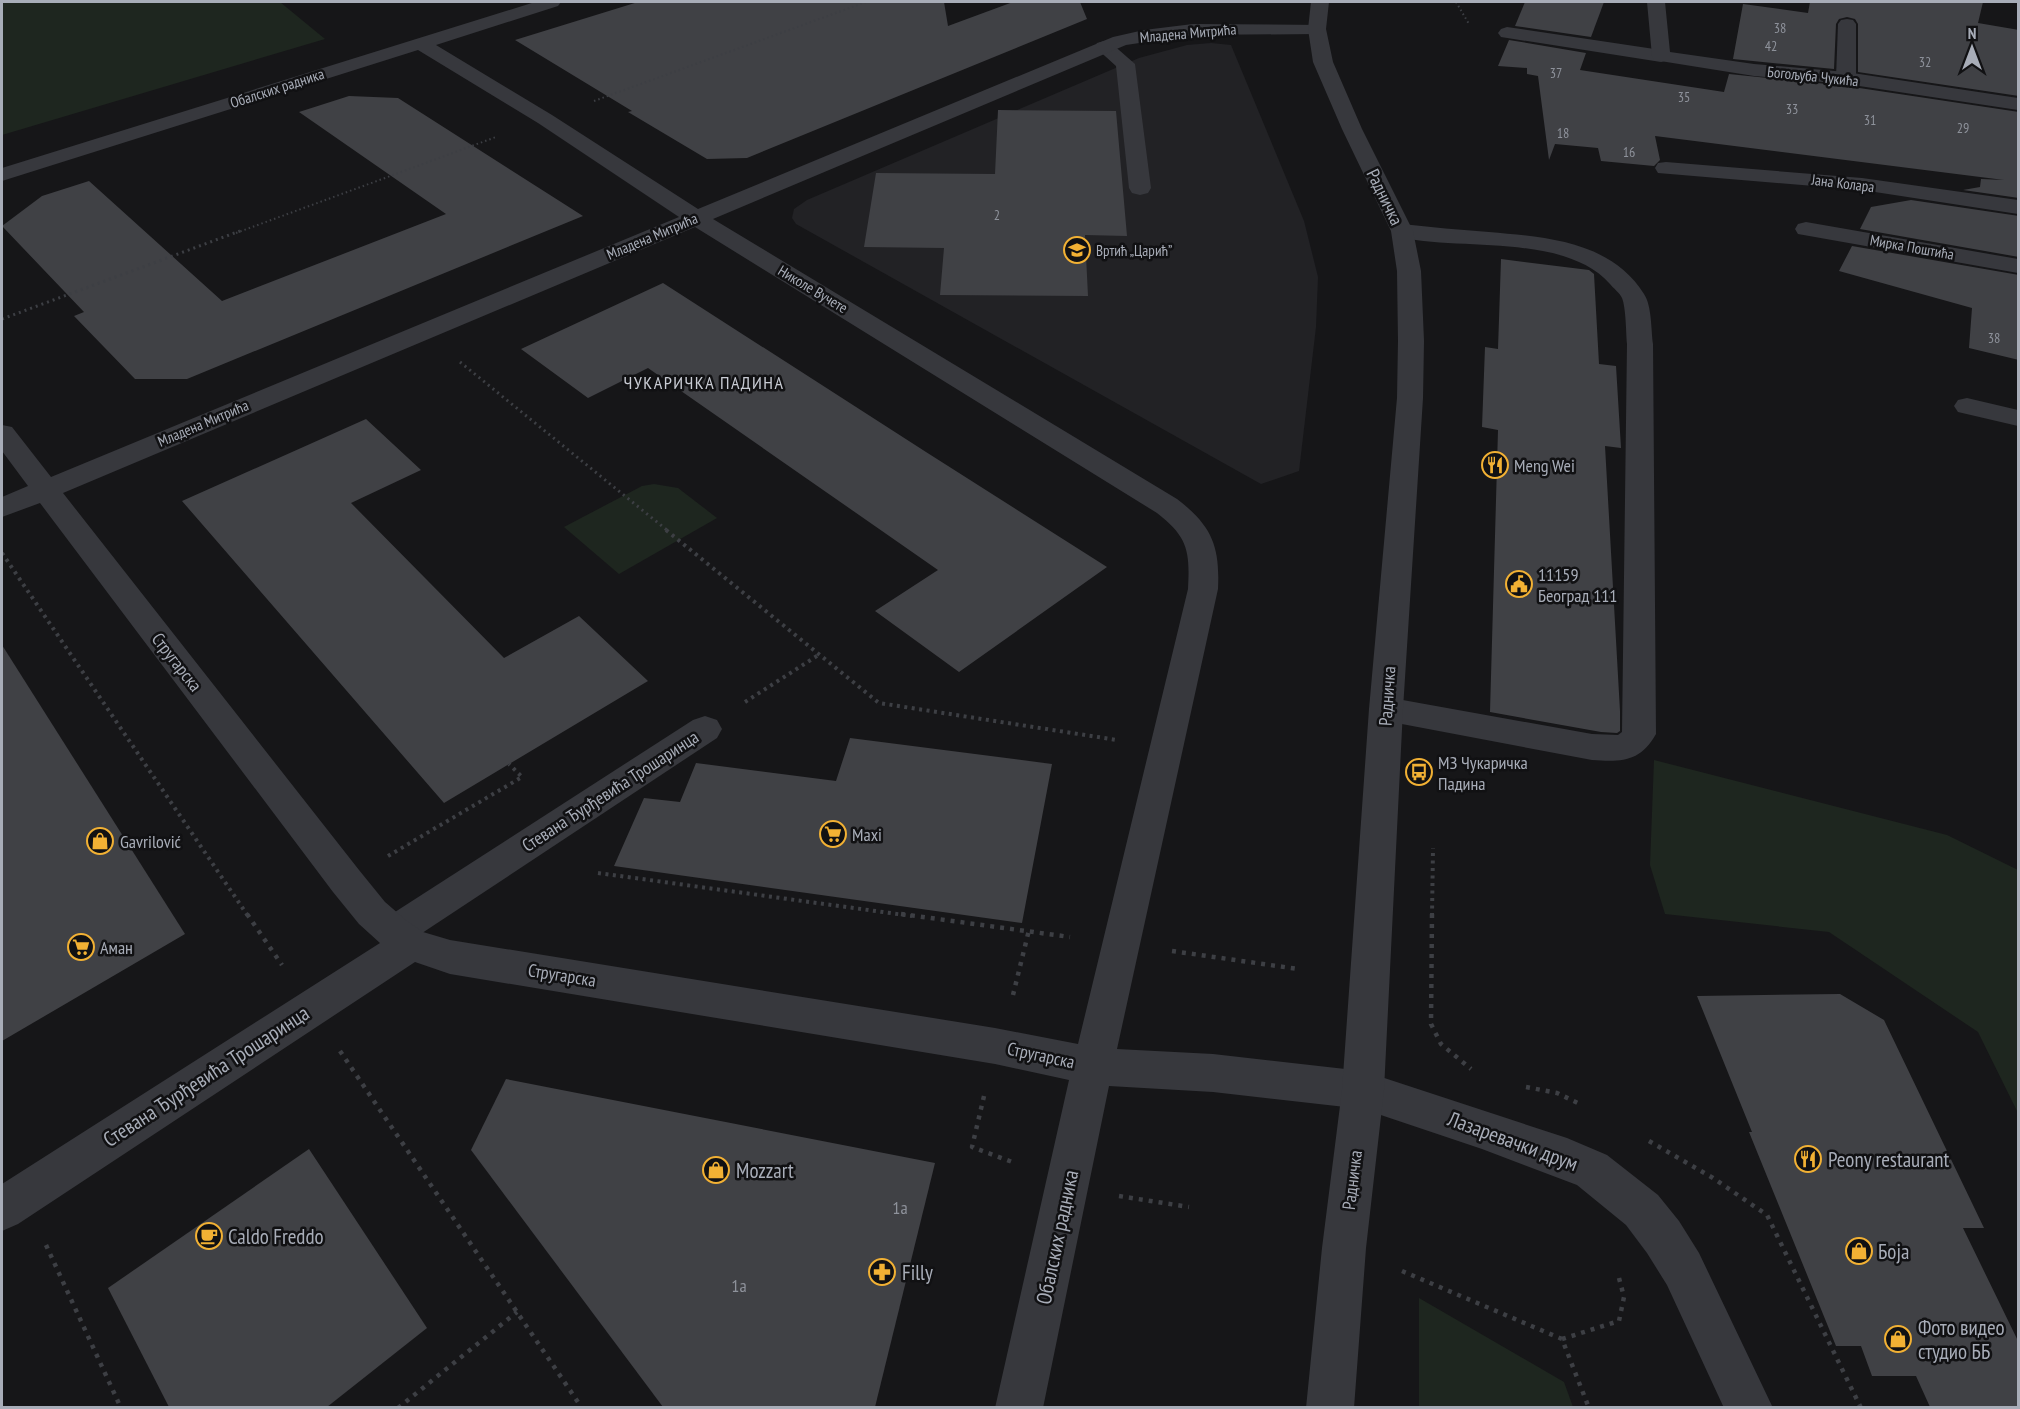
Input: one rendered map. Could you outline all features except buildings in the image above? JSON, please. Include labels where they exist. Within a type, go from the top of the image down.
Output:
[{"type":"street","name":"Обалских радника","points":[[2,175],[552,2]]},
{"type":"street","name":"Радничка","points":[[1320,2],[1317,29],[1323,62],[1402,231],[1409,271],[1410,398],[1386,709],[1364,1090],[1344,1248],[1330,1407]]},
{"type":"street","points":[[1656,2],[1661,56]]},
{"type":"street","points":[[1846,78],[1847,24]]},
{"type":"street","name":"Младена Митрића","points":[[2,508],[1104,47],[1136,37],[1174,31],[1317,29]]},
{"type":"street","name":"Богољуба Чукића","points":[[1507,33],[1762,71],[1846,78],[2019,104]]},
{"type":"street","name":"Николе Вучете","points":[[420,43],[544,119],[696,218],[1167,506],[1188,520],[1200,540]]},
{"type":"street","points":[[1104,47],[1125,64],[1140,188]]},
{"type":"street","name":"Јана Колара","points":[[1666,168],[1862,184],[2019,207]]},
{"type":"street","name":"Мирка Поштића","points":[[1806,229],[2019,266]]},
{"type":"street","points":[[1386,709],[1592,747],[1625,748],[1634,744],[1639,734],[1640,344],[1634,297],[1608,268],[1581,254],[1563,248],[1402,231]]},
{"type":"street","points":[[1968,406],[2019,417]]},
{"type":"street","name":"Стругарска","points":[[2,433],[346,881],[372,913],[403,938],[450,957],[995,1046],[1093,1066],[1213,1073],[1364,1090]]},
{"type":"street","name":"Обалских радника","points":[[1019,1407],[1093,1066],[1203,589],[1205,562],[1200,540]]},
{"type":"street","name":"Стевана Ђурђевића Трошаринца","points":[[12,1202],[403,938],[705,729]]},
{"type":"street","name":"Лазаревачки друм","points":[[1364,1090],[1568,1159],[1592,1170],[1618,1190],[1642,1210],[1683,1269],[1749,1407]]},
{"type":"path","points":[[2,319],[866,2]]},
{"type":"path","points":[[1456,2],[1463,16],[1472,26]]},
{"type":"path","points":[[422,331],[879,702],[1166,748]]},
{"type":"path","points":[[705,729],[820,654]]},
{"type":"path","points":[[346,881],[522,777],[509,764]]},
{"type":"path","points":[[598,873],[1079,938]]},
{"type":"path","points":[[1012,995],[1029,930]]},
{"type":"path","points":[[1172,951],[1298,969]]},
{"type":"path","points":[[986,1089],[972,1147],[1015,1163]]},
{"type":"path","points":[[1110,1194],[1189,1207]]},
{"type":"path","points":[[12,1202],[121,1407]]},
{"type":"path","points":[[1402,1271],[1562,1339],[1619,1321],[1624,1297],[1621,1280],[1616,1272]]},
{"type":"path","points":[[398,1407],[517,1312]]},
{"type":"path","points":[[1562,1339],[1589,1407]]},
{"type":"shaded area","points":[[2,2],[280,2],[325,39],[2,135]]},
{"type":"shaded area","name":"Вртић „Царић”","points":[[1211,43],[1231,45],[1304,221],[1318,277],[1316,327],[1299,471],[1261,484],[796,224],[792,218],[794,209],[807,200],[1139,58],[1187,45]]},
{"type":"shaded area","points":[[654,484],[678,488],[717,518],[619,574],[564,527],[642,486]]},
{"type":"shaded area","points":[[1654,760],[1947,835],[2018,870],[2018,1113],[1978,1032],[1829,932],[1665,914],[1650,865]]},
{"type":"shaded area","points":[[1419,1298],[1564,1382],[1573,1407],[1419,1407]]},
{"type":"place","name":"Вртић „Царић”","points":[[1077,250]]},
{"type":"place","name":"Meng Wei","points":[[1495,465]]},
{"type":"place","name":"11159 Београд 111","points":[[1519,584]]},
{"type":"place","name":"МЗ Чукаричка Падина","points":[[1419,772]]},
{"type":"place","name":"Maxi","points":[[833,834]]},
{"type":"place","name":"Gavrilović","points":[[100,841]]},
{"type":"place","name":"Аман","points":[[81,947]]},
{"type":"place","name":"Peony restaurant","points":[[1808,1159]]},
{"type":"place","name":"Mozzart","points":[[716,1170]]},
{"type":"place","name":"Caldo Freddo","points":[[209,1236]]},
{"type":"place","name":"Боја","points":[[1859,1251]]},
{"type":"place","name":"Filly","points":[[882,1272]]},
{"type":"place","name":"Фото видео студио ББ","points":[[1898,1339]]},
{"type":"district","name":"ЧУКАРИЧКА ПАДИНА","points":[[704,382]]}]
